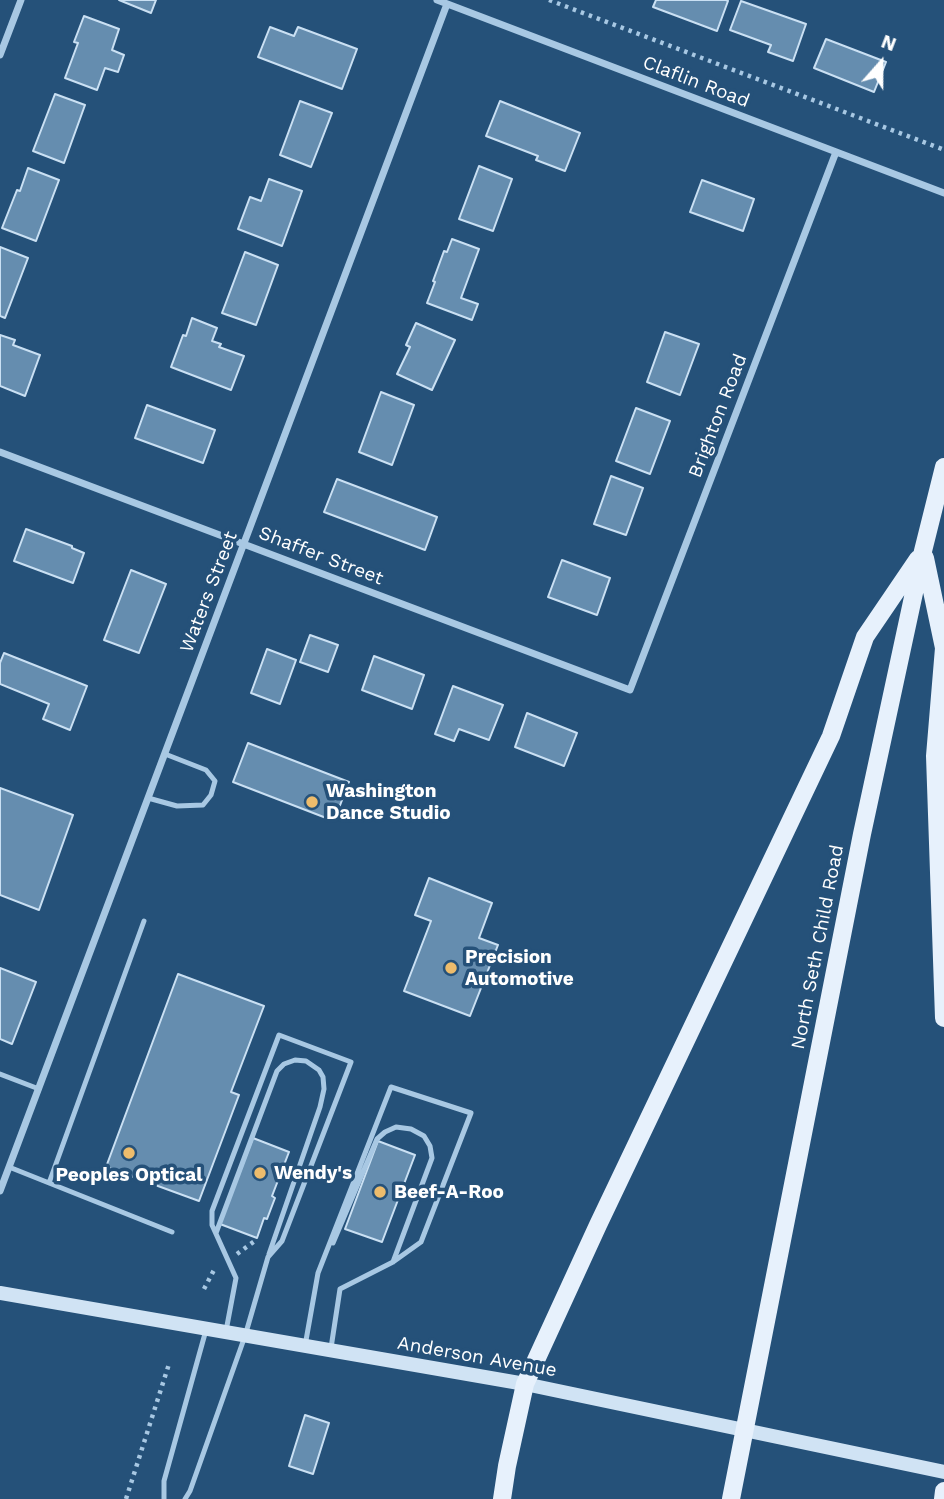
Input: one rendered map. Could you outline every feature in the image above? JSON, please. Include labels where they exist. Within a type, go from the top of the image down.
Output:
[{"type":"main road","name":"North Seth Child Road","points":[[731,1499],[862,834],[923,551],[944,467]]},
{"type":"main road","points":[[923,551],[944,648],[935,756],[944,1018]]},
{"type":"main road","points":[[502,1499],[525,1384],[831,736],[865,637],[923,551]]},
{"type":"main road","name":"Anderson Avenue","points":[[0,1293],[525,1384],[944,1472]]},
{"type":"main road","points":[[943,1499],[944,1491]]},
{"type":"street","points":[[0,55],[21,0]]},
{"type":"street","name":"Claflin Road","points":[[437,0],[944,193]]},
{"type":"street","name":"Waters Street","points":[[0,1191],[447,4]]},
{"type":"street","name":"Brighton Road","points":[[630,690],[836,152]]},
{"type":"street","name":"Shaffer Street","points":[[0,452],[630,690]]},
{"type":"lane","points":[[148,798],[177,806],[203,805],[211,796],[215,781],[206,770],[165,754]]},
{"type":"lane","points":[[48,1183],[144,921]]},
{"type":"lane","points":[[225,1333],[236,1278],[212,1225],[212,1211],[279,1035],[351,1062],[282,1241],[268,1256]]},
{"type":"lane","points":[[185,1499],[245,1336],[268,1256],[320,1107],[324,1089],[323,1077],[314,1065],[295,1060],[284,1064],[277,1071],[216,1233]]},
{"type":"lane","points":[[0,1074],[39,1089]]},
{"type":"lane","points":[[304,1346],[318,1273],[391,1087],[471,1113],[421,1242],[393,1262],[340,1289],[330,1351]]},
{"type":"lane","points":[[326,1254],[336,1238],[377,1139],[396,1128],[411,1129],[424,1136],[430,1146],[432,1158],[393,1262]]},
{"type":"lane","points":[[9,1167],[172,1232]]},
{"type":"lane","points":[[164,1499],[164,1480],[206,1329]]},
{"type":"path","points":[[549,0],[942,149]]},
{"type":"path","points":[[126,1499],[169,1364]]},
{"type":"building","points":[[119,0],[156,0],[151,13]]},
{"type":"building","points":[[656,0],[728,1],[717,31],[653,7]]},
{"type":"building","points":[[741,1],[806,24],[793,61],[768,52],[771,45],[730,30]]},
{"type":"building","points":[[84,16],[119,29],[112,50],[124,55],[118,72],[105,68],[97,90],[65,78],[78,43],[74,42]]},
{"type":"building","points":[[270,27],[294,36],[298,27],[357,49],[342,89],[258,57]]},
{"type":"building","points":[[826,39],[886,62],[874,92],[814,68]]},
{"type":"building","points":[[55,94],[85,105],[64,163],[33,151]]},
{"type":"building","points":[[300,101],[332,113],[311,167],[280,155]]},
{"type":"building","points":[[500,101],[580,133],[565,171],[536,160],[538,156],[486,136]]},
{"type":"building","points":[[479,166],[512,179],[493,231],[459,219]]},
{"type":"building","points":[[28,168],[59,180],[36,241],[2,228]]},
{"type":"building","points":[[269,179],[302,191],[282,246],[238,229],[250,197],[261,201]]},
{"type":"building","points":[[702,180],[754,199],[743,231],[690,212]]},
{"type":"building","points":[[452,239],[479,249],[461,298],[478,304],[472,320],[427,303],[444,251],[447,252]]},
{"type":"building","points":[[0,247],[28,258],[5,318],[0,316]]},
{"type":"building","points":[[245,252],[278,265],[256,325],[222,313]]},
{"type":"building","points":[[192,318],[217,328],[212,341],[221,344],[219,347],[244,356],[231,390],[171,367]]},
{"type":"building","points":[[416,323],[455,340],[432,390],[397,374],[410,347],[406,345]]},
{"type":"building","points":[[665,332],[699,344],[680,395],[647,382]]},
{"type":"building","points":[[0,335],[15,340],[13,345],[40,355],[25,396],[0,386]]},
{"type":"building","points":[[381,392],[414,405],[392,465],[359,452]]},
{"type":"building","points":[[147,405],[215,430],[203,463],[135,438]]},
{"type":"building","points":[[636,408],[670,421],[650,474],[616,461]]},
{"type":"building","points":[[611,476],[643,488],[626,535],[594,524]]},
{"type":"building","points":[[337,479],[437,517],[425,550],[324,512]]},
{"type":"building","points":[[26,529],[84,553],[73,583],[14,561]]},
{"type":"building","points":[[562,560],[610,578],[597,615],[548,597]]},
{"type":"building","points":[[131,570],[166,584],[139,653],[104,640]]},
{"type":"building","points":[[310,635],[338,645],[328,672],[300,662]]},
{"type":"building","points":[[267,649],[296,660],[280,704],[251,693]]},
{"type":"building","points":[[4,653],[87,686],[70,730],[43,719],[49,704],[0,684],[0,663]]},
{"type":"building","points":[[374,656],[424,675],[412,709],[362,690]]},
{"type":"building","points":[[453,686],[503,705],[489,740],[459,729],[454,741],[435,734]]},
{"type":"building","points":[[527,713],[577,733],[564,766],[515,747]]},
{"type":"building","name":"Washington Dance Studio","points":[[248,743],[349,782],[334,821],[233,782]]},
{"type":"building","points":[[0,788],[73,815],[39,910],[0,895]]},
{"type":"building","name":"Precision Automotive","points":[[429,878],[492,903],[479,938],[498,945],[470,1016],[404,991],[431,921],[415,915]]},
{"type":"building","points":[[0,968],[36,982],[12,1044],[0,1039]]},
{"type":"building","points":[[178,974],[264,1006],[231,1092],[239,1095],[199,1201],[106,1167]]},
{"type":"building","name":"Wendy's","points":[[253,1138],[289,1152],[272,1196],[275,1198],[257,1238],[220,1224]]},
{"type":"building","name":"Beef-A-Roo","points":[[378,1141],[415,1155],[382,1242],[345,1229]]},
{"type":"building","points":[[305,1415],[329,1423],[313,1474],[289,1466]]},
{"type":"place","name":"Washington Dance Studio","points":[[312,802]]},
{"type":"place","name":"Precision Automotive","points":[[451,968]]},
{"type":"place","name":"Peoples Optical","points":[[129,1153]]},
{"type":"place","name":"Wendy's","points":[[260,1173]]},
{"type":"place","name":"Beef-A-Roo","points":[[380,1192]]}]
